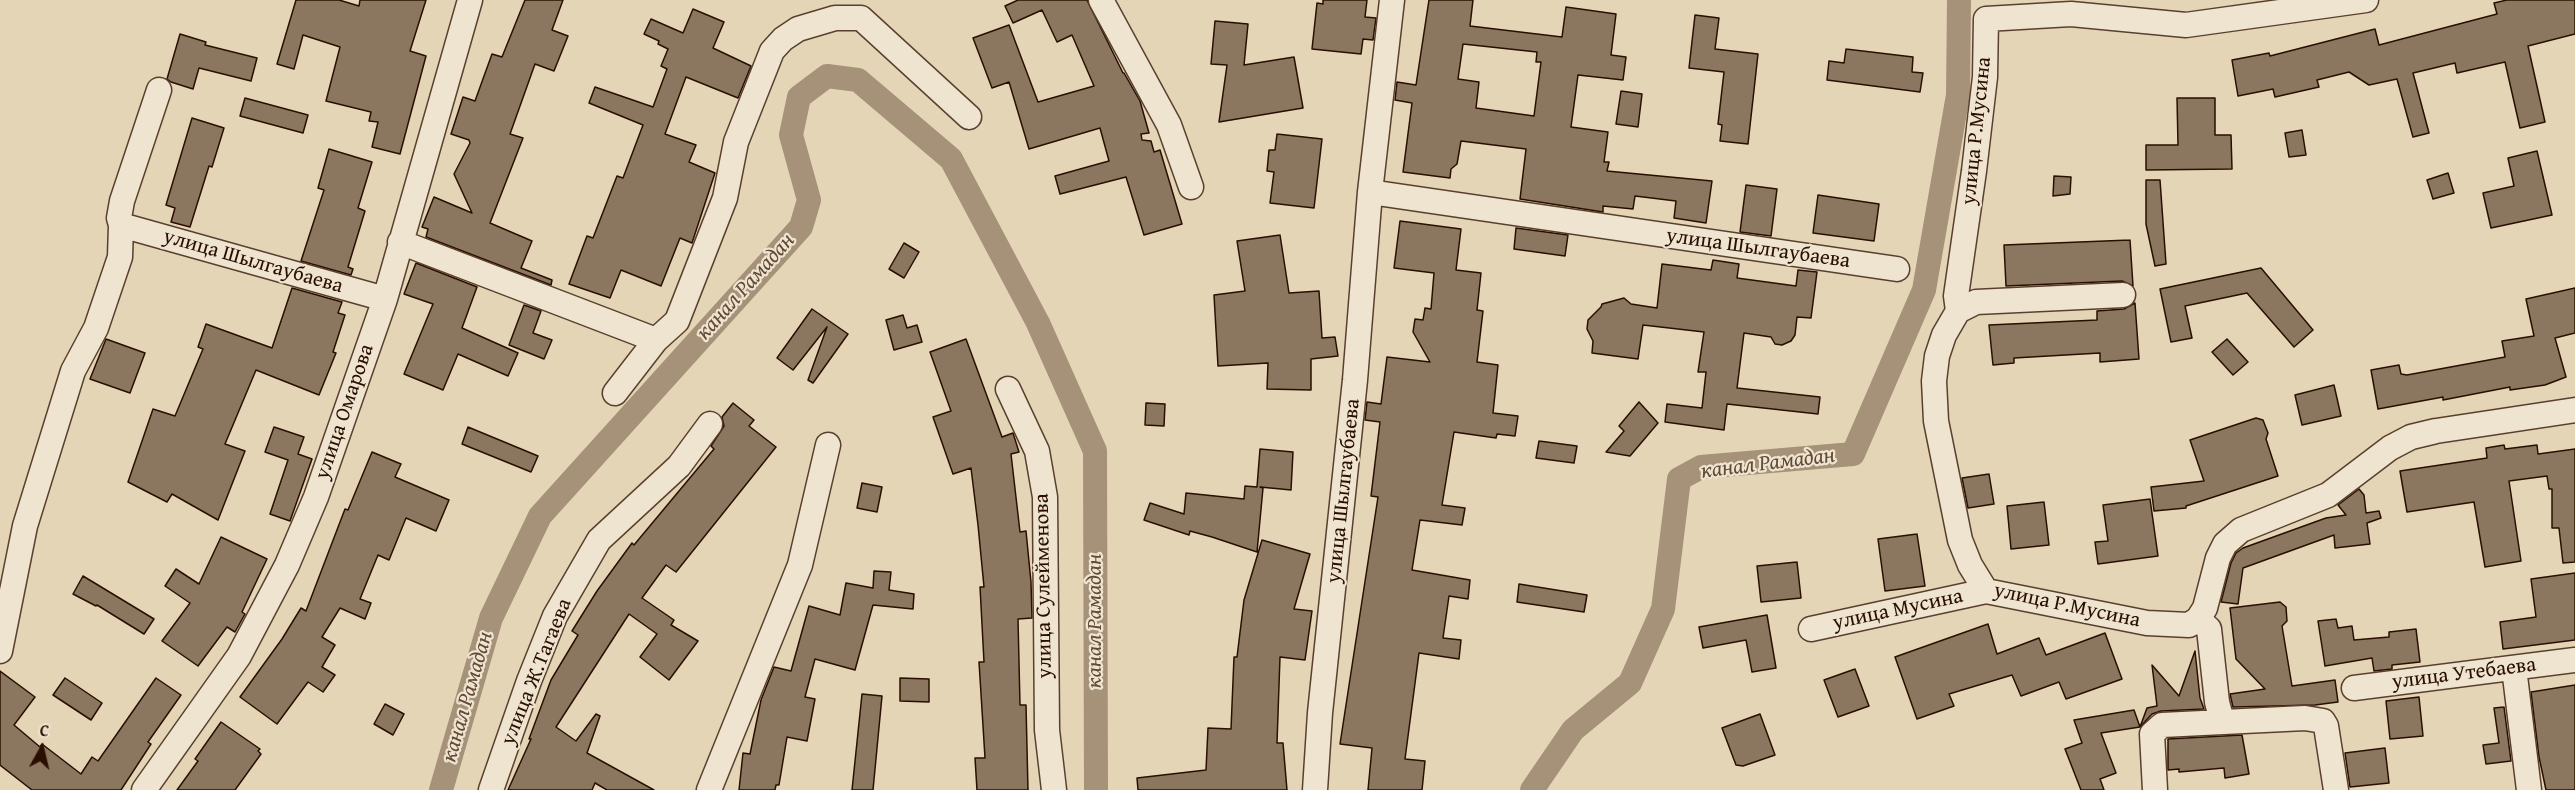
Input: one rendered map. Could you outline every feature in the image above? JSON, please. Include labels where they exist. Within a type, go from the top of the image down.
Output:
[{"type":"street","name":"улица Омарова","points":[[144,790],[239,656],[287,565],[335,444],[385,299],[470,0]]},
{"type":"street","points":[[1101,0],[1169,125],[1191,187]]},
{"type":"street","name":"улица Шылгаубаева","points":[[1315,790],[1320,712],[1355,380],[1370,192],[1392,0]]},
{"type":"street","name":"улица Р.Мусина","points":[[2198,619],[2189,625],[2147,623],[1986,591],[1970,565],[1960,540],[1936,421],[1934,381],[1937,356],[1944,335],[1958,310],[1956,296],[1984,77],[1986,19],[2071,14],[2186,25],[2366,0]]},
{"type":"street","points":[[615,393],[656,340],[677,321],[725,198],[736,142],[772,51],[783,39],[798,29],[862,9],[969,117]]},
{"type":"street","points":[[0,651],[25,526],[73,371],[96,328],[120,257],[122,225],[118,218],[159,90]]},
{"type":"street","name":"улица Шылгаубаева","points":[[1370,192],[1898,269]]},
{"type":"street","name":"улица Шылгаубаева","points":[[122,225],[385,299]]},
{"type":"street","points":[[400,242],[656,340]]},
{"type":"street","points":[[1958,310],[1976,302],[2123,295]]},
{"type":"street","name":"улица Сулейменова","points":[[1008,389],[1037,451],[1045,497],[1047,730],[1054,790]]},
{"type":"street","points":[[2222,721],[2217,702],[2209,629],[2198,619],[2205,608],[2218,558],[2225,544],[2241,530],[2328,495],[2390,448],[2410,437],[2575,410]]},
{"type":"street","name":"улица Ж.Тагаева","points":[[491,790],[529,681],[555,616],[600,540],[679,466],[710,424]]},
{"type":"street","points":[[709,790],[800,565],[828,445]]},
{"type":"street","name":"улица Мусина","points":[[1810,629],[1986,591]]},
{"type":"street","name":"улица Утебаева","points":[[2354,688],[2575,660]]},
{"type":"street","points":[[2514,668],[2529,790]]},
{"type":"street","points":[[2155,790],[2151,742],[2156,728],[2169,723],[2248,722],[2305,718],[2323,721],[2329,738],[2336,790]]},
{"type":"building","points":[[296,0],[339,0],[359,6],[360,0],[426,0],[410,51],[426,56],[400,154],[372,147],[378,122],[369,121],[371,112],[326,101],[340,47],[303,35],[294,69],[277,64]]},
{"type":"building","points":[[525,0],[563,0],[552,30],[568,36],[554,71],[535,64],[510,134],[523,138],[490,223],[532,241],[521,268],[552,280],[551,285],[426,237],[428,229],[422,227],[434,197],[472,213],[454,174],[470,143],[469,140],[451,134],[463,97],[475,101],[492,54],[502,57]]},
{"type":"building","points":[[1018,0],[1087,0],[1123,73],[1140,101],[1149,133],[1141,134],[1142,140],[1151,141],[1154,152],[1160,150],[1182,224],[1144,235],[1126,177],[1060,194],[1055,176],[1109,161],[1100,128],[1029,149],[1009,82],[992,88],[973,38],[1009,25],[1038,102],[1094,86],[1072,35],[1057,42],[1042,10],[1013,23],[1005,6]]},
{"type":"building","points":[[1323,0],[1367,0],[1365,17],[1376,18],[1373,40],[1363,39],[1361,54],[1312,49],[1317,3],[1323,4]]},
{"type":"building","points":[[1429,0],[1473,0],[1470,26],[1562,37],[1566,7],[1616,14],[1611,55],[1626,57],[1623,80],[1578,75],[1571,127],[1608,132],[1604,162],[1609,162],[1607,171],[1712,181],[1706,223],[1674,218],[1676,201],[1635,196],[1633,209],[1603,206],[1603,212],[1520,199],[1526,149],[1461,141],[1457,164],[1451,169],[1450,178],[1403,172],[1412,103],[1395,100],[1397,82],[1416,85]],"holes":[[[1463,44],[1537,52],[1536,62],[1541,62],[1534,116],[1476,108],[1479,82],[1458,79]]]},
{"type":"building","points":[[2507,0],[2575,0],[2575,34],[2528,46],[2545,122],[2520,128],[2505,62],[2457,73],[2455,63],[2413,73],[2429,133],[2413,137],[2397,79],[2369,85],[2349,72],[2317,80],[2319,87],[2275,97],[2273,89],[2238,96],[2232,60],[2269,53],[2270,56],[2375,29],[2379,45],[2497,14],[2494,3]]},
{"type":"building","points":[[693,9],[724,22],[713,48],[751,66],[738,98],[686,77],[665,134],[696,145],[689,162],[715,173],[692,243],[680,238],[661,286],[621,270],[610,298],[569,284],[587,236],[593,238],[617,176],[623,178],[643,125],[589,103],[595,87],[653,107],[667,69],[661,66],[668,49],[658,44],[659,41],[644,34],[651,19],[683,33]]},
{"type":"building","points":[[1695,15],[1719,18],[1715,49],[1758,54],[1748,144],[1720,141],[1722,125],[1718,124],[1724,72],[1689,68]]},
{"type":"building","points":[[1215,21],[1248,24],[1244,65],[1294,57],[1303,108],[1219,122],[1227,65],[1211,64]]},
{"type":"building","points":[[180,34],[206,42],[205,45],[257,58],[251,81],[199,68],[193,89],[171,82],[167,79]]},
{"type":"building","points":[[1846,49],[1913,57],[1912,72],[1923,73],[1920,92],[1827,80],[1829,61],[1844,63]]},
{"type":"building","points":[[1621,91],[1642,94],[1638,127],[1616,124]]},
{"type":"building","points":[[245,98],[308,115],[303,133],[240,116]]},
{"type":"building","points":[[2177,98],[2215,98],[2215,135],[2231,135],[2232,169],[2146,170],[2146,145],[2178,145]]},
{"type":"building","points":[[192,118],[224,128],[212,167],[209,166],[190,227],[171,222],[175,208],[166,205]]},
{"type":"building","points":[[2302,130],[2306,155],[2289,157],[2285,133]]},
{"type":"building","points":[[1277,134],[1322,139],[1314,208],[1270,203],[1274,172],[1267,171],[1269,150],[1275,150]]},
{"type":"building","points":[[329,149],[372,162],[358,208],[365,211],[348,267],[353,269],[351,275],[301,261],[324,190],[318,188]]},
{"type":"building","points":[[2537,151],[2552,215],[2491,228],[2483,193],[2514,186],[2508,158]]},
{"type":"building","points":[[2448,173],[2454,193],[2433,199],[2427,180]]},
{"type":"building","points":[[2054,176],[2071,177],[2070,194],[2053,196]]},
{"type":"building","points":[[2146,180],[2160,180],[2166,264],[2155,266],[2146,224]]},
{"type":"building","points":[[1746,185],[1777,189],[1771,236],[1740,232]]},
{"type":"building","points":[[1818,195],[1879,204],[1874,241],[1813,233]]},
{"type":"building","points":[[1400,221],[1461,229],[1456,270],[1481,273],[1477,310],[1483,311],[1477,362],[1498,365],[1493,413],[1518,416],[1515,436],[1497,434],[1496,438],[1454,432],[1442,505],[1465,508],[1462,525],[1420,520],[1412,570],[1470,580],[1468,599],[1449,596],[1443,638],[1461,640],[1459,659],[1419,653],[1405,759],[1425,761],[1422,790],[1368,790],[1372,748],[1340,744],[1378,497],[1371,496],[1380,422],[1365,420],[1367,402],[1381,404],[1387,357],[1430,362],[1413,332],[1415,319],[1423,320],[1425,308],[1431,309],[1434,273],[1394,268]]},
{"type":"building","points":[[1516,228],[1568,235],[1565,256],[1514,249]]},
{"type":"building","points":[[1280,235],[1289,293],[1319,291],[1322,338],[1335,337],[1338,356],[1311,359],[1311,390],[1267,389],[1268,363],[1218,366],[1214,295],[1245,291],[1237,241]]},
{"type":"building","points":[[2130,240],[2133,286],[2122,281],[2006,286],[2004,245]]},
{"type":"building","points":[[904,243],[919,252],[904,278],[889,269]]},
{"type":"building","points":[[1713,260],[1739,264],[1737,278],[1796,286],[1798,270],[1817,272],[1811,318],[1797,317],[1795,335],[1791,341],[1782,345],[1775,344],[1771,337],[1744,333],[1737,388],[1820,397],[1818,414],[1727,404],[1724,430],[1665,422],[1667,404],[1702,408],[1706,372],[1698,372],[1704,332],[1643,325],[1638,359],[1592,353],[1593,341],[1587,329],[1588,320],[1602,304],[1624,298],[1631,304],[1657,308],[1662,264],[1711,270]]},
{"type":"building","points":[[416,263],[477,287],[462,328],[518,353],[508,376],[458,354],[443,390],[404,374],[433,304],[404,294]]},
{"type":"building","points":[[2261,268],[2313,330],[2294,347],[2247,293],[2185,306],[2192,338],[2171,342],[2160,289]]},
{"type":"building","points":[[292,288],[342,302],[338,313],[345,315],[333,352],[336,353],[319,395],[256,370],[225,444],[245,451],[218,520],[172,494],[167,502],[128,482],[153,409],[175,416],[203,349],[198,347],[206,324],[272,348]]},
{"type":"building","points":[[2575,288],[2575,333],[2555,338],[2566,377],[2545,385],[2510,390],[2510,387],[2443,400],[2443,397],[2378,409],[2371,370],[2399,365],[2401,374],[2407,375],[2505,357],[2502,341],[2534,336],[2526,299]]},
{"type":"building","points":[[2135,303],[2139,359],[2100,362],[2100,353],[2014,358],[2014,363],[1993,365],[1989,325],[2097,320],[2097,311],[2124,309]]},
{"type":"building","points":[[524,305],[541,311],[533,333],[552,340],[544,359],[509,345]]},
{"type":"building","points":[[812,309],[848,334],[813,383],[808,380],[827,327],[793,370],[777,358]]},
{"type":"building","points":[[903,315],[907,328],[917,325],[922,342],[894,350],[886,320]]},
{"type":"building","points":[[106,339],[145,353],[130,393],[90,379]]},
{"type":"building","points":[[966,339],[1002,437],[1013,433],[1019,452],[1011,454],[1020,532],[1026,531],[1032,618],[1018,619],[1020,705],[1026,705],[1028,790],[977,790],[975,758],[985,758],[979,662],[984,662],[980,587],[984,587],[978,525],[971,468],[953,474],[933,417],[951,411],[930,352]]},
{"type":"building","points":[[2227,339],[2248,362],[2233,375],[2212,352]]},
{"type":"building","points":[[2334,385],[2341,416],[2302,425],[2295,395]]},
{"type":"building","points":[[1639,402],[1658,423],[1630,456],[1606,452],[1624,431],[1619,426]]},
{"type":"building","points":[[733,403],[754,420],[749,426],[776,447],[676,572],[666,565],[642,598],[674,620],[671,625],[698,641],[669,680],[640,657],[657,634],[629,614],[556,727],[576,741],[596,714],[600,716],[587,753],[654,790],[607,790],[595,783],[592,790],[508,790],[531,739],[529,739],[551,680],[578,635],[572,631],[597,591],[632,543],[634,545],[714,449],[711,446],[724,426],[722,417]]},
{"type":"building","points":[[1146,403],[1165,404],[1164,426],[1145,425]]},
{"type":"building","points":[[2256,418],[2263,420],[2268,433],[2266,439],[2278,476],[2186,506],[2186,508],[2154,511],[2151,487],[2204,481],[2190,440]]},
{"type":"building","points":[[274,427],[304,437],[298,454],[312,459],[290,521],[270,514],[288,460],[265,452]]},
{"type":"building","points":[[468,427],[538,456],[531,472],[462,444]]},
{"type":"building","points":[[1539,441],[1577,446],[1574,463],[1536,458]]},
{"type":"building","points":[[2504,445],[2505,449],[2537,445],[2538,454],[2575,449],[2575,562],[2563,563],[2559,528],[2552,528],[2552,489],[2549,489],[2547,476],[2509,481],[2521,561],[2485,567],[2474,502],[2407,512],[2400,471],[2487,458],[2486,448]]},
{"type":"building","points":[[1260,449],[1293,452],[1291,490],[1260,487],[1263,488],[1257,552],[1190,531],[1189,535],[1144,520],[1150,503],[1184,514],[1186,493],[1244,499],[1245,486],[1257,487]]},
{"type":"building","points":[[372,452],[401,464],[395,477],[449,500],[436,531],[406,518],[389,560],[378,555],[360,599],[371,603],[365,619],[340,608],[322,637],[335,645],[322,667],[335,675],[323,692],[308,682],[277,724],[240,697],[282,639],[301,608],[306,611],[345,509],[348,510]]},
{"type":"building","points":[[1989,474],[1994,504],[1968,508],[1962,478]]},
{"type":"building","points":[[862,483],[882,487],[877,512],[857,508]]},
{"type":"building","points":[[2359,489],[2364,495],[2366,513],[2379,511],[2381,518],[2367,523],[2370,544],[2335,548],[2334,535],[2243,568],[2238,604],[2221,602],[2231,563],[2236,553],[2243,548],[2326,518],[2346,515],[2338,505]]},
{"type":"building","points":[[2150,499],[2158,556],[2098,564],[2095,542],[2108,541],[2103,505]]},
{"type":"building","points":[[2044,502],[2049,545],[2011,549],[2007,506]]},
{"type":"building","points":[[1917,534],[1925,586],[1885,591],[1878,539]]},
{"type":"building","points":[[221,537],[267,559],[242,612],[245,614],[235,632],[227,627],[198,666],[162,641],[190,603],[165,586],[176,569],[199,584]]},
{"type":"building","points":[[1262,540],[1310,554],[1294,609],[1312,611],[1305,660],[1280,657],[1277,743],[1283,743],[1287,790],[1138,790],[1137,778],[1206,770],[1208,728],[1231,729],[1234,657],[1237,657],[1244,600]]},
{"type":"building","points":[[1797,562],[1801,598],[1761,602],[1757,566]]},
{"type":"building","points":[[874,571],[891,572],[889,590],[914,594],[913,609],[873,605],[855,670],[815,659],[805,697],[815,699],[807,741],[787,737],[779,785],[776,785],[775,790],[739,790],[743,753],[750,754],[761,700],[774,667],[791,671],[809,606],[840,615],[846,583],[873,588]]},
{"type":"building","points":[[2575,573],[2575,640],[2503,649],[2500,622],[2536,617],[2531,579]]},
{"type":"building","points":[[83,576],[154,619],[144,634],[97,605],[73,594]]},
{"type":"building","points":[[1519,584],[1587,595],[1584,612],[1517,602]]},
{"type":"building","points":[[2280,602],[2286,607],[2287,621],[2282,626],[2292,686],[2335,680],[2338,702],[2315,705],[2233,707],[2230,694],[2265,689],[2236,659],[2230,608]]},
{"type":"building","points":[[1767,615],[1776,668],[1752,672],[1746,640],[1703,648],[1699,627]]},
{"type":"building","points":[[2336,619],[2338,628],[2352,626],[2354,640],[2389,637],[2389,632],[2416,629],[2420,662],[2392,665],[2392,669],[2374,671],[2372,658],[2325,666],[2318,621]]},
{"type":"building","points":[[1988,624],[1997,654],[2039,638],[2046,655],[2105,633],[2122,679],[2066,699],[2059,682],[2021,696],[2012,675],[1949,694],[1954,706],[1917,719],[1895,657]]},
{"type":"building","points":[[2195,651],[2200,698],[2204,709],[2161,711],[2152,714],[2140,727],[2147,708],[2157,706],[2152,665],[2179,696]]},
{"type":"building","points":[[1855,669],[1869,706],[1838,717],[1824,680]]},
{"type":"building","points":[[0,671],[35,697],[14,725],[40,747],[42,744],[81,774],[92,757],[98,761],[156,678],[181,695],[148,742],[151,744],[121,790],[32,790],[0,765]]},
{"type":"building","points":[[65,678],[102,703],[91,720],[53,695]]},
{"type":"building","points":[[900,678],[929,679],[929,702],[900,701]]},
{"type":"building","points":[[2575,685],[2575,790],[2546,790],[2539,757],[2531,692]]},
{"type":"building","points":[[862,694],[882,696],[873,790],[852,790]]},
{"type":"building","points":[[2419,697],[2423,736],[2390,739],[2386,701]]},
{"type":"building","points":[[385,704],[404,714],[393,735],[374,724]]},
{"type":"building","points":[[2504,707],[2511,761],[2486,764],[2483,745],[2499,743],[2494,708]]},
{"type":"building","points":[[2134,710],[2140,727],[2101,733],[2116,773],[2100,779],[2104,790],[2081,790],[2065,749],[2082,743],[2074,720]]},
{"type":"building","points":[[1760,714],[1775,755],[1743,766],[1736,765],[1722,728]]},
{"type":"building","points":[[221,722],[260,749],[258,751],[261,754],[235,790],[177,790],[198,761],[195,759]]},
{"type":"building","points":[[2242,735],[2249,774],[2225,778],[2224,768],[2179,772],[2179,769],[2168,770],[2168,739]]},
{"type":"building","points":[[2385,748],[2389,783],[2350,787],[2345,753]]},
{"type":"waterway","name":"канал Рамадан","points":[[1532,790],[1573,730],[1630,683],[1663,609],[1679,479],[1701,467],[1853,454],[1924,290],[1958,95],[1959,0]]},
{"type":"waterway","name":"канал Рамадан","points":[[441,790],[491,618],[540,516],[801,227],[809,200],[791,135],[799,97],[827,76],[858,80],[951,159],[1038,323],[1095,451],[1096,790]]}]
